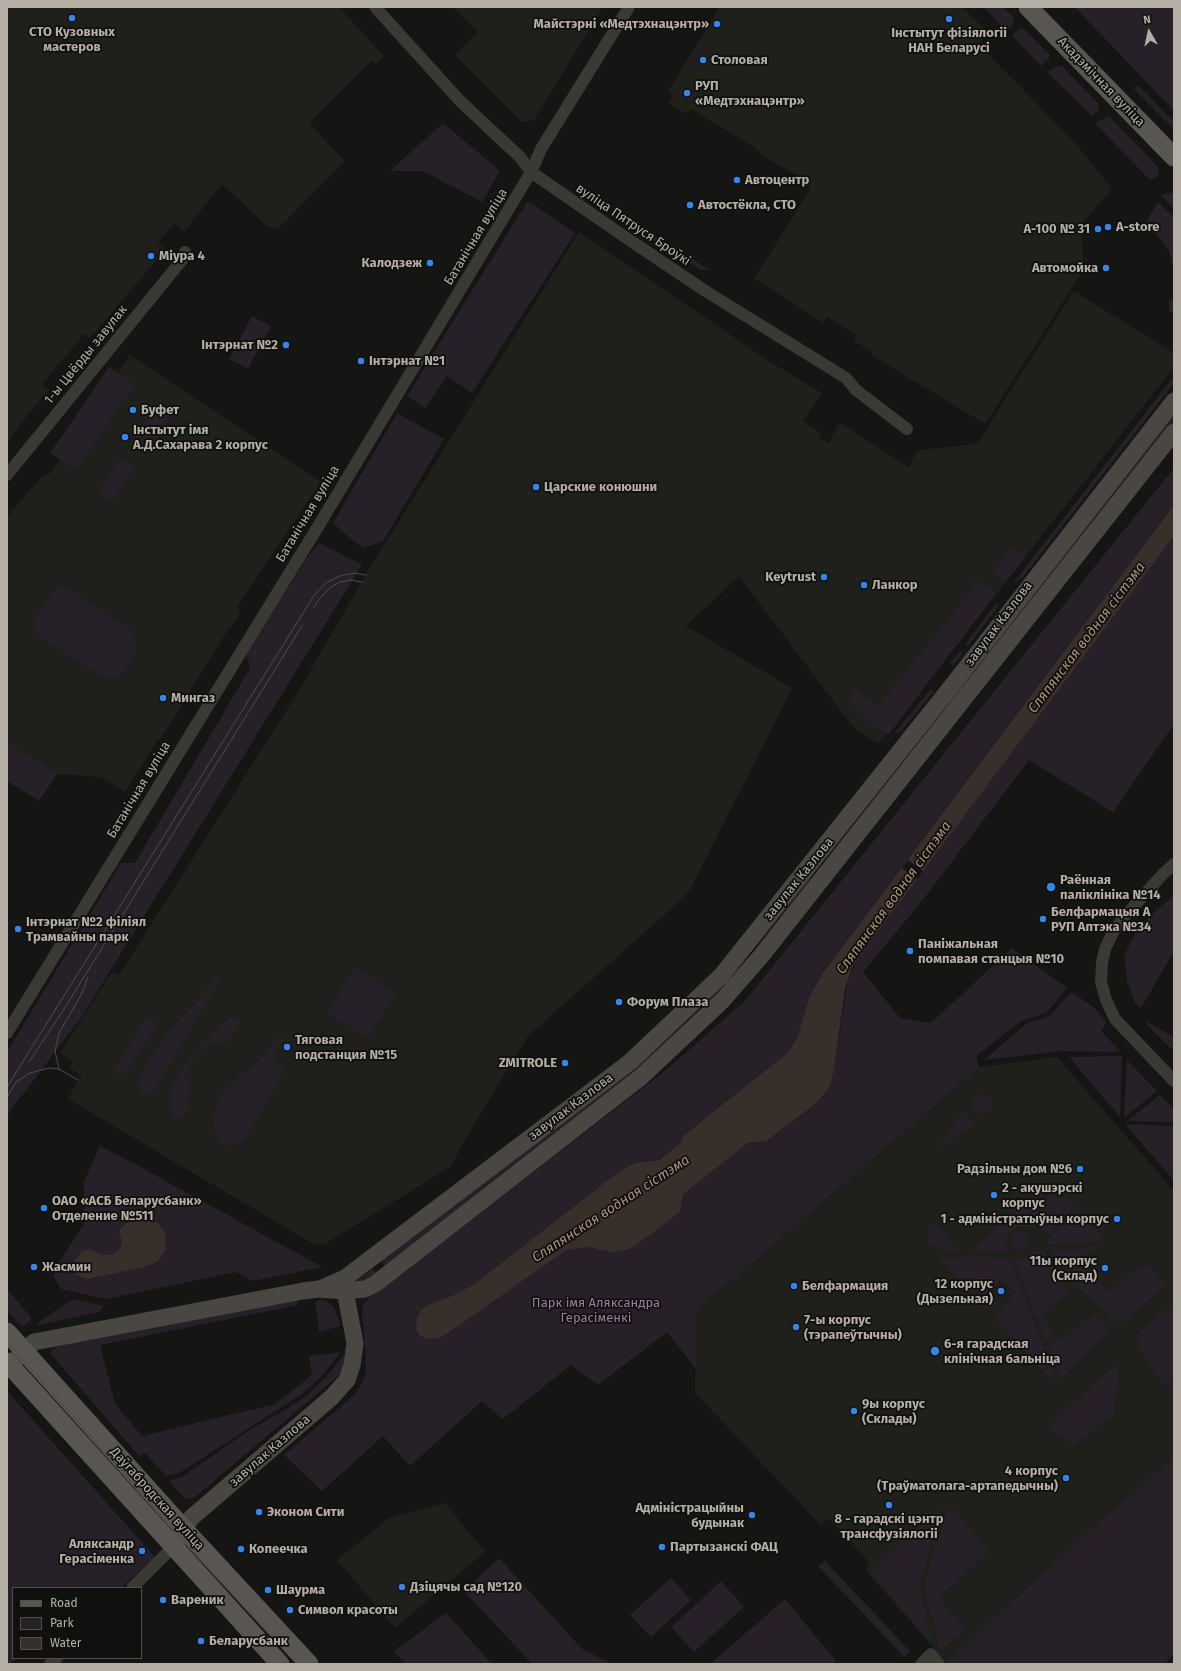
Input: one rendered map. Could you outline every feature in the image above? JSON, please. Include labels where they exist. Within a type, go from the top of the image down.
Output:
[{"type":"main road","name":"Акадэмічная вуліца","points":[[1028,7],[1174,157]]},
{"type":"main road","name":"завулак Казлова","points":[[345,1285],[630,1062],[721,976],[975,656],[1027,587],[1174,401]]},
{"type":"main road","name":"завулак Казлова","points":[[8,1364],[34,1342],[303,1290],[345,1285],[365,1289],[375,1284],[641,1077],[723,1000],[762,955],[1174,432]]},
{"type":"main road","points":[[810,865],[825,875]]},
{"type":"main road","name":"завулак Казлова","points":[[173,1547],[191,1518],[332,1397],[347,1380],[352,1365],[355,1343],[345,1285]]},
{"type":"main road","name":"Даўгабродская вуліца","points":[[7,1332],[184,1529],[309,1664]]},
{"type":"main road","name":"Даўгабродская вуліца","points":[[8,1364],[280,1664]]},
{"type":"street","name":"вуліца Пятруся Броўкі","points":[[375,7],[461,102],[520,157],[531,172],[625,238],[707,292],[846,378],[856,390],[907,429]]},
{"type":"street","name":"Батанічная вуліца","points":[[7,1033],[12,1015],[319,525],[531,172],[541,149],[629,7]]},
{"type":"street","name":"1-ы Цвёрды завулак","points":[[7,475],[182,260],[185,252]]},
{"type":"street","points":[[1174,864],[1153,884],[1113,932],[1104,956],[1101,982],[1106,1000],[1115,1019],[1174,1081]]},
{"type":"street","name":"завулак Казлова","points":[[133,1587],[173,1547]]},
{"type":"street","points":[[921,1664],[930,1654],[939,1664]]},
{"type":"shaded area","points":[[7,7],[339,7],[384,56],[376,65],[371,61],[309,123],[345,161],[277,230],[265,224],[222,184],[184,232],[174,224],[158,242],[166,249],[90,338],[85,333],[42,384],[49,390],[22,422],[7,445]]},
{"type":"shaded area","points":[[453,7],[603,7],[534,120],[521,122],[455,55],[478,32]]},
{"type":"shaded area","points":[[720,7],[962,7],[989,33],[978,44],[1074,142],[1112,189],[1076,230],[1081,234],[1084,269],[985,424],[873,356],[871,351],[853,340],[856,335],[827,317],[823,323],[754,279],[811,188],[795,179],[797,175],[764,157],[754,147],[691,109],[687,114],[668,103],[673,95],[668,91]]},
{"type":"shaded area","points":[[579,232],[772,363],[822,393],[803,421],[821,433],[819,437],[828,443],[840,423],[908,467],[918,450],[977,444],[1074,291],[1174,353],[1174,367],[1026,556],[1012,546],[991,573],[1006,582],[878,744],[854,728],[739,576],[686,626],[792,688],[690,890],[681,900],[528,1036],[450,1167],[325,1244],[315,1245],[68,1099],[81,1075],[69,1068],[73,1062],[60,1053],[112,972],[119,975],[295,697],[370,568]]},
{"type":"shaded area","points":[[130,355],[321,482],[237,607],[241,613],[222,639],[169,726],[160,740],[158,739],[125,792],[101,777],[57,774],[39,801],[7,781],[7,517],[42,476],[51,473]]},
{"type":"shaded area","name":"6-я гарадская клінічная бальніца","points":[[1057,1057],[1174,1191],[1174,1654],[1164,1664],[948,1664],[866,1571],[869,1562],[828,1518],[821,1525],[695,1393],[697,1308],[745,1269],[979,1067]]},
{"type":"shaded area","name":"Дзіцячы сад №120","points":[[445,1503],[485,1552],[395,1628],[337,1560],[389,1518]]},
{"type":"green space","points":[[984,7],[1003,7],[1014,18],[1014,23],[1006,31]]},
{"type":"green space","points":[[1075,7],[1174,7],[1174,110],[1130,65]]},
{"type":"green space","points":[[1022,28],[1049,54],[1049,59],[1041,66],[1012,35]]},
{"type":"green space","points":[[1057,66],[1062,66],[1099,104],[1098,111],[1092,116],[1047,72]]},
{"type":"green space","points":[[1136,86],[1140,87],[1174,122],[1174,129],[1134,89]]},
{"type":"green space","points":[[1109,116],[1158,167],[1159,176],[1150,180],[1095,123]]},
{"type":"green space","points":[[443,123],[500,171],[482,202],[423,171],[390,171]]},
{"type":"green space","points":[[1174,192],[1174,209],[1161,195]]},
{"type":"green space","points":[[527,202],[575,233],[472,393],[447,376],[425,408],[407,396]]},
{"type":"green space","points":[[1158,202],[1174,218],[1174,267],[1169,251],[1156,234],[1147,229],[1146,222]]},
{"type":"green space","points":[[643,229],[710,270],[701,270],[645,234]]},
{"type":"green space","points":[[1169,299],[1174,300],[1174,314],[1169,310]]},
{"type":"green space","points":[[252,316],[271,326],[248,369],[229,359]]},
{"type":"green space","points":[[109,367],[135,385],[76,470],[50,453]]},
{"type":"green space","points":[[1174,376],[1174,383],[1023,577],[1014,582]]},
{"type":"green space","points":[[158,401],[174,411],[151,446],[135,436]]},
{"type":"green space","points":[[397,413],[444,439],[383,541],[364,548],[333,523]]},
{"type":"green space","points":[[1174,415],[1174,420],[987,660],[984,658]]},
{"type":"green space","points":[[120,458],[135,467],[112,502],[98,493]]},
{"type":"green space","name":"Парк імя Аляксандра Герасіменкі","points":[[1174,468],[1174,505],[822,974],[809,998],[798,1035],[793,1045],[785,1055],[683,1136],[683,1142],[658,1160],[635,1163],[617,1173],[473,1285],[454,1295],[426,1306],[416,1329],[419,1335],[424,1338],[566,1250],[586,1247],[595,1249],[680,1212],[682,1194],[748,1143],[766,1141],[823,1095],[829,1088],[834,1071],[848,978],[861,954],[1174,536],[1174,724],[1113,812],[1029,760],[922,901],[863,972],[900,1018],[931,1023],[1012,948],[1067,988],[1046,1013],[1021,1021],[976,1056],[979,1067],[745,1269],[697,1308],[696,1369],[667,1332],[598,1385],[571,1365],[503,1419],[482,1401],[410,1466],[383,1436],[322,1491],[284,1455],[353,1396],[362,1384],[366,1372],[362,1314],[363,1305],[369,1298],[660,1075],[744,1002]]},
{"type":"green space","points":[[320,543],[362,565],[81,1018],[7,1115],[7,1052],[121,863],[135,863],[250,668],[246,655],[307,558]]},
{"type":"green space","points":[[1012,546],[1026,556],[1006,582],[991,573]]},
{"type":"green space","points":[[976,580],[994,591],[995,595],[889,734],[883,732],[865,719],[852,703],[851,694],[853,688],[878,706],[975,587],[971,584]]},
{"type":"green space","points":[[65,586],[132,631],[137,647],[133,658],[125,670],[116,677],[105,678],[36,635],[32,628],[33,621],[55,590],[58,587]]},
{"type":"green space","points":[[998,601],[996,610],[968,646],[965,644]]},
{"type":"green space","points":[[960,651],[963,653],[953,666],[950,663]]},
{"type":"green space","points":[[931,689],[934,691],[901,731],[894,734]]},
{"type":"green space","points":[[8,742],[57,774],[39,801],[7,781]]},
{"type":"green space","points":[[810,878],[814,881],[732,982],[652,1059],[385,1266],[381,1261],[639,1065],[704,1006],[752,953]]},
{"type":"green space","points":[[1174,895],[1174,951],[1141,1008],[1135,1003],[1127,981],[1124,956],[1139,926]]},
{"type":"green space","points":[[355,967],[396,993],[368,1038],[327,1013]]},
{"type":"green space","points":[[216,976],[220,979],[153,1093],[143,1095],[140,1088],[139,1078],[167,1033],[196,1003]]},
{"type":"green space","points":[[1071,992],[1094,1007],[1107,1023],[1101,1031],[1121,1052],[1061,1051],[984,1060],[1026,1024],[1050,1016]]},
{"type":"green space","points":[[231,1016],[240,1022],[229,1041],[210,1044],[196,1055],[184,1077],[192,1086],[186,1099],[191,1107],[183,1115],[174,1120],[169,1109],[169,1096],[178,1075],[199,1047]]},
{"type":"green space","points":[[146,1017],[158,1024],[130,1067],[124,1073],[117,1074],[113,1072]]},
{"type":"green space","points":[[1147,1022],[1174,1037],[1174,1044],[1171,1049],[1146,1024]]},
{"type":"green space","points":[[280,1035],[284,1038],[271,1060],[285,1070],[245,1139],[236,1145],[227,1146],[219,1142],[214,1131],[214,1113],[220,1094],[259,1061]]},
{"type":"green space","points":[[1122,1056],[1120,1117],[1069,1057]]},
{"type":"green space","points":[[1127,1060],[1157,1091],[1124,1118]]},
{"type":"green space","points":[[983,1094],[990,1097],[993,1104],[990,1111],[983,1114],[976,1111],[973,1104],[976,1097]]},
{"type":"green space","points":[[1160,1095],[1174,1109],[1174,1122],[1127,1121]]},
{"type":"green space","points":[[963,1111],[968,1119],[977,1122],[936,1151]]},
{"type":"green space","points":[[1125,1124],[1174,1126],[1174,1181]]},
{"type":"green space","points":[[100,1146],[322,1267],[253,1281],[236,1272],[106,1299],[61,1289],[54,1277],[55,1269],[84,1224],[84,1181]]},
{"type":"green space","points":[[1035,1194],[1044,1194],[1033,1227],[1016,1227],[1010,1231],[1005,1242],[1008,1253],[972,1250]]},
{"type":"green space","points":[[1048,1195],[1069,1199],[1075,1206],[1048,1234],[1038,1226]]},
{"type":"green space","points":[[1077,1209],[1106,1241],[1048,1245],[1049,1238]]},
{"type":"green space","points":[[933,1222],[961,1252],[956,1253],[933,1247],[927,1241],[928,1230]]},
{"type":"green space","points":[[1020,1232],[1026,1235],[1029,1241],[1026,1247],[1020,1250],[1014,1247],[1011,1241],[1014,1235]]},
{"type":"green space","points":[[1099,1245],[1081,1260],[1108,1292],[1129,1275],[1146,1264],[1167,1284],[1120,1325],[1066,1277],[1050,1251],[1077,1250]]},
{"type":"green space","points":[[1043,1250],[1063,1285],[1069,1291],[1041,1316],[1054,1334],[1046,1341],[1015,1261],[1026,1257],[1029,1253]]},
{"type":"green space","points":[[966,1255],[1009,1259],[1057,1381],[1054,1382],[994,1317],[1017,1292],[1002,1279],[989,1293],[998,1303],[992,1309],[984,1309],[939,1257],[944,1256],[953,1260]]},
{"type":"green space","points":[[372,1269],[376,1273],[357,1286],[354,1283]]},
{"type":"green space","points":[[7,1289],[30,1316],[31,1320],[24,1326],[20,1325],[7,1311]]},
{"type":"green space","points":[[297,1298],[298,1305],[100,1345],[115,1404],[142,1436],[275,1404],[312,1375],[309,1356],[341,1352],[320,1378],[302,1394],[179,1473],[166,1476],[145,1453],[139,1456],[50,1353],[59,1345]]},
{"type":"green space","points":[[74,1299],[104,1306],[99,1312],[39,1325],[37,1323]]},
{"type":"green space","points":[[321,1299],[334,1307],[341,1326],[319,1332],[315,1302]]},
{"type":"green space","points":[[1174,1301],[1174,1375],[1164,1385],[1137,1345],[1137,1337],[1139,1333]]},
{"type":"green space","points":[[1093,1314],[1111,1329],[1060,1379],[1048,1345],[1057,1337],[1064,1339]]},
{"type":"green space","points":[[345,1354],[342,1370],[337,1377],[195,1497],[189,1499],[184,1498],[169,1481],[182,1477],[251,1429],[280,1413],[306,1396],[325,1378]]},
{"type":"green space","points":[[1118,1362],[1115,1415],[1074,1445],[1048,1427]]},
{"type":"green space","points":[[7,1391],[155,1557],[122,1587],[12,1587],[12,1659],[16,1659],[11,1664],[7,1664]]},
{"type":"green space","points":[[1174,1457],[1174,1654],[1164,1664],[948,1664],[947,1662],[1093,1528]]},
{"type":"green space","points":[[942,1507],[919,1584],[932,1643],[870,1572]]},
{"type":"green space","points":[[952,1507],[989,1551],[938,1598],[966,1629],[941,1651],[924,1586],[947,1511]]},
{"type":"green space","points":[[499,1558],[582,1649],[612,1664],[532,1664],[464,1591]]},
{"type":"green space","points":[[825,1561],[910,1651],[904,1657],[818,1566]]},
{"type":"green space","points":[[671,1578],[691,1600],[651,1637],[630,1615]]},
{"type":"green space","points":[[721,1581],[744,1607],[694,1652],[671,1627]]},
{"type":"green space","points":[[785,1599],[836,1661],[833,1664],[710,1664]]},
{"type":"green space","points":[[446,1613],[492,1664],[406,1664],[394,1651]]},
{"type":"water","name":"Сляпянская водная сістэма","points":[[1174,505],[1174,536],[852,968],[845,988],[834,1071],[829,1088],[816,1103],[766,1141],[748,1143],[683,1194],[680,1212],[636,1245],[629,1249],[613,1252],[586,1247],[566,1250],[445,1335],[439,1338],[431,1339],[424,1338],[419,1335],[416,1329],[417,1318],[426,1306],[454,1295],[473,1285],[617,1173],[635,1163],[659,1160],[682,1142],[683,1136],[785,1055],[793,1045],[798,1035],[809,998],[822,974]]},
{"type":"water","points":[[143,1219],[158,1223],[164,1231],[166,1238],[165,1251],[157,1262],[143,1267],[92,1278],[85,1279],[76,1274],[74,1270],[75,1260],[82,1251],[90,1249],[102,1255],[112,1255],[120,1249],[122,1241],[119,1232],[122,1227],[132,1220]]},
{"type":"pier","points":[[908,860],[923,871],[917,879],[902,868]]},
{"type":"tram line","points":[[7,1087],[315,594],[327,582],[340,576],[354,573],[366,575]]},
{"type":"tram line","points":[[314,607],[319,599],[331,587],[340,582],[351,580],[362,582]]},
{"type":"tram line","points":[[29,1062],[66,1006],[302,626]]},
{"type":"tram line","points":[[59,1069],[55,1051],[59,1033],[81,995],[88,977]]},
{"type":"tram line","points":[[16,1082],[30,1073],[49,1068],[59,1069],[78,1080]]},
{"type":"tram line","points":[[7,1097],[16,1082]]},
{"type":"tram line","points":[[7,1342],[196,1554],[297,1664]]},
{"type":"place","name":"СТО Кузовных мастеров","points":[[72,18]]},
{"type":"place","name":"Інстытут фізіялогіі НАН Беларусі","points":[[949,19]]},
{"type":"place","name":"Майстэрні «Медтэхнацэнтр»","points":[[717,24]]},
{"type":"place","name":"Столовая","points":[[703,60]]},
{"type":"place","name":"РУП «Медтэхнацэнтр»","points":[[687,93]]},
{"type":"place","name":"Автоцентр","points":[[737,180]]},
{"type":"place","name":"Автостёкла, СТО","points":[[690,205]]},
{"type":"place","name":"А-store","points":[[1108,227]]},
{"type":"place","name":"А-100 № 31","points":[[1098,229]]},
{"type":"place","name":"Міура 4","points":[[151,256]]},
{"type":"place","name":"Калодзеж","points":[[430,263]]},
{"type":"place","name":"Автомойка","points":[[1106,268]]},
{"type":"place","name":"Інтэрнат №2","points":[[286,345]]},
{"type":"place","name":"Інтэрнат №1","points":[[361,361]]},
{"type":"place","name":"Буфет","points":[[133,410]]},
{"type":"place","name":"Інстытут імя А.Д.Сахарава 2 корпус","points":[[125,437]]},
{"type":"place","name":"Царские конюшни","points":[[536,487]]},
{"type":"place","name":"Keytrust","points":[[824,577]]},
{"type":"place","name":"Ланкор","points":[[864,585]]},
{"type":"place","name":"Мингаз","points":[[163,698]]},
{"type":"place","name":"Раённая паліклініка №14","points":[[1051,887]]},
{"type":"place","name":"Белфармацыя А РУП Аптэка №34","points":[[1043,919]]},
{"type":"place","name":"Інтэрнат №2 філіял Трамвайны парк","points":[[18,929]]},
{"type":"place","name":"Паніжальная помпавая станцыя №10","points":[[910,951]]},
{"type":"place","name":"Форум Плаза","points":[[619,1002]]},
{"type":"place","name":"Тяговая подстанция №15","points":[[287,1047]]},
{"type":"place","name":"ZMITROLЕ","points":[[565,1063]]},
{"type":"place","name":"Радзільны дом №6","points":[[1080,1169]]},
{"type":"place","name":"2 - акушэрскі корпус","points":[[994,1195]]},
{"type":"place","name":"ОАО «АСБ Беларусбанк» Отделение №511","points":[[44,1208]]},
{"type":"place","name":"1 - адміністратыўны корпус","points":[[1117,1219]]},
{"type":"place","name":"Жасмин","points":[[34,1267]]},
{"type":"place","name":"11ы корпус (Склад)","points":[[1105,1268]]},
{"type":"place","name":"Белфармация","points":[[794,1286]]},
{"type":"place","name":"12 корпус (Дызельная)","points":[[1001,1291]]},
{"type":"place","name":"7-ы корпус (тэрапеўтычны)","points":[[796,1327]]},
{"type":"place","name":"6-я гарадская клінічная бальніца","points":[[935,1351]]},
{"type":"place","name":"9ы корпус (Склады)","points":[[854,1411]]},
{"type":"place","name":"4 корпус (Траўматолага-артапедычны)","points":[[1066,1478]]},
{"type":"place","name":"8 - гарадскі цэнтр трансфузіялогіі","points":[[889,1505]]},
{"type":"place","name":"Эконом Сити","points":[[259,1512]]},
{"type":"place","name":"Адміністрацыйны будынак","points":[[752,1515]]},
{"type":"place","name":"Партызанскі ФАЦ","points":[[662,1547]]},
{"type":"place","name":"Копеечка","points":[[241,1549]]},
{"type":"place","name":"Аляксандр Герасіменка","points":[[142,1551]]},
{"type":"place","name":"Дзіцячы сад №120","points":[[402,1587]]},
{"type":"place","name":"Шаурма","points":[[268,1590]]},
{"type":"place","name":"Вареник","points":[[163,1600]]},
{"type":"place","name":"Символ красоты","points":[[290,1610]]},
{"type":"place","name":"Беларусбанк","points":[[201,1641]]}]
